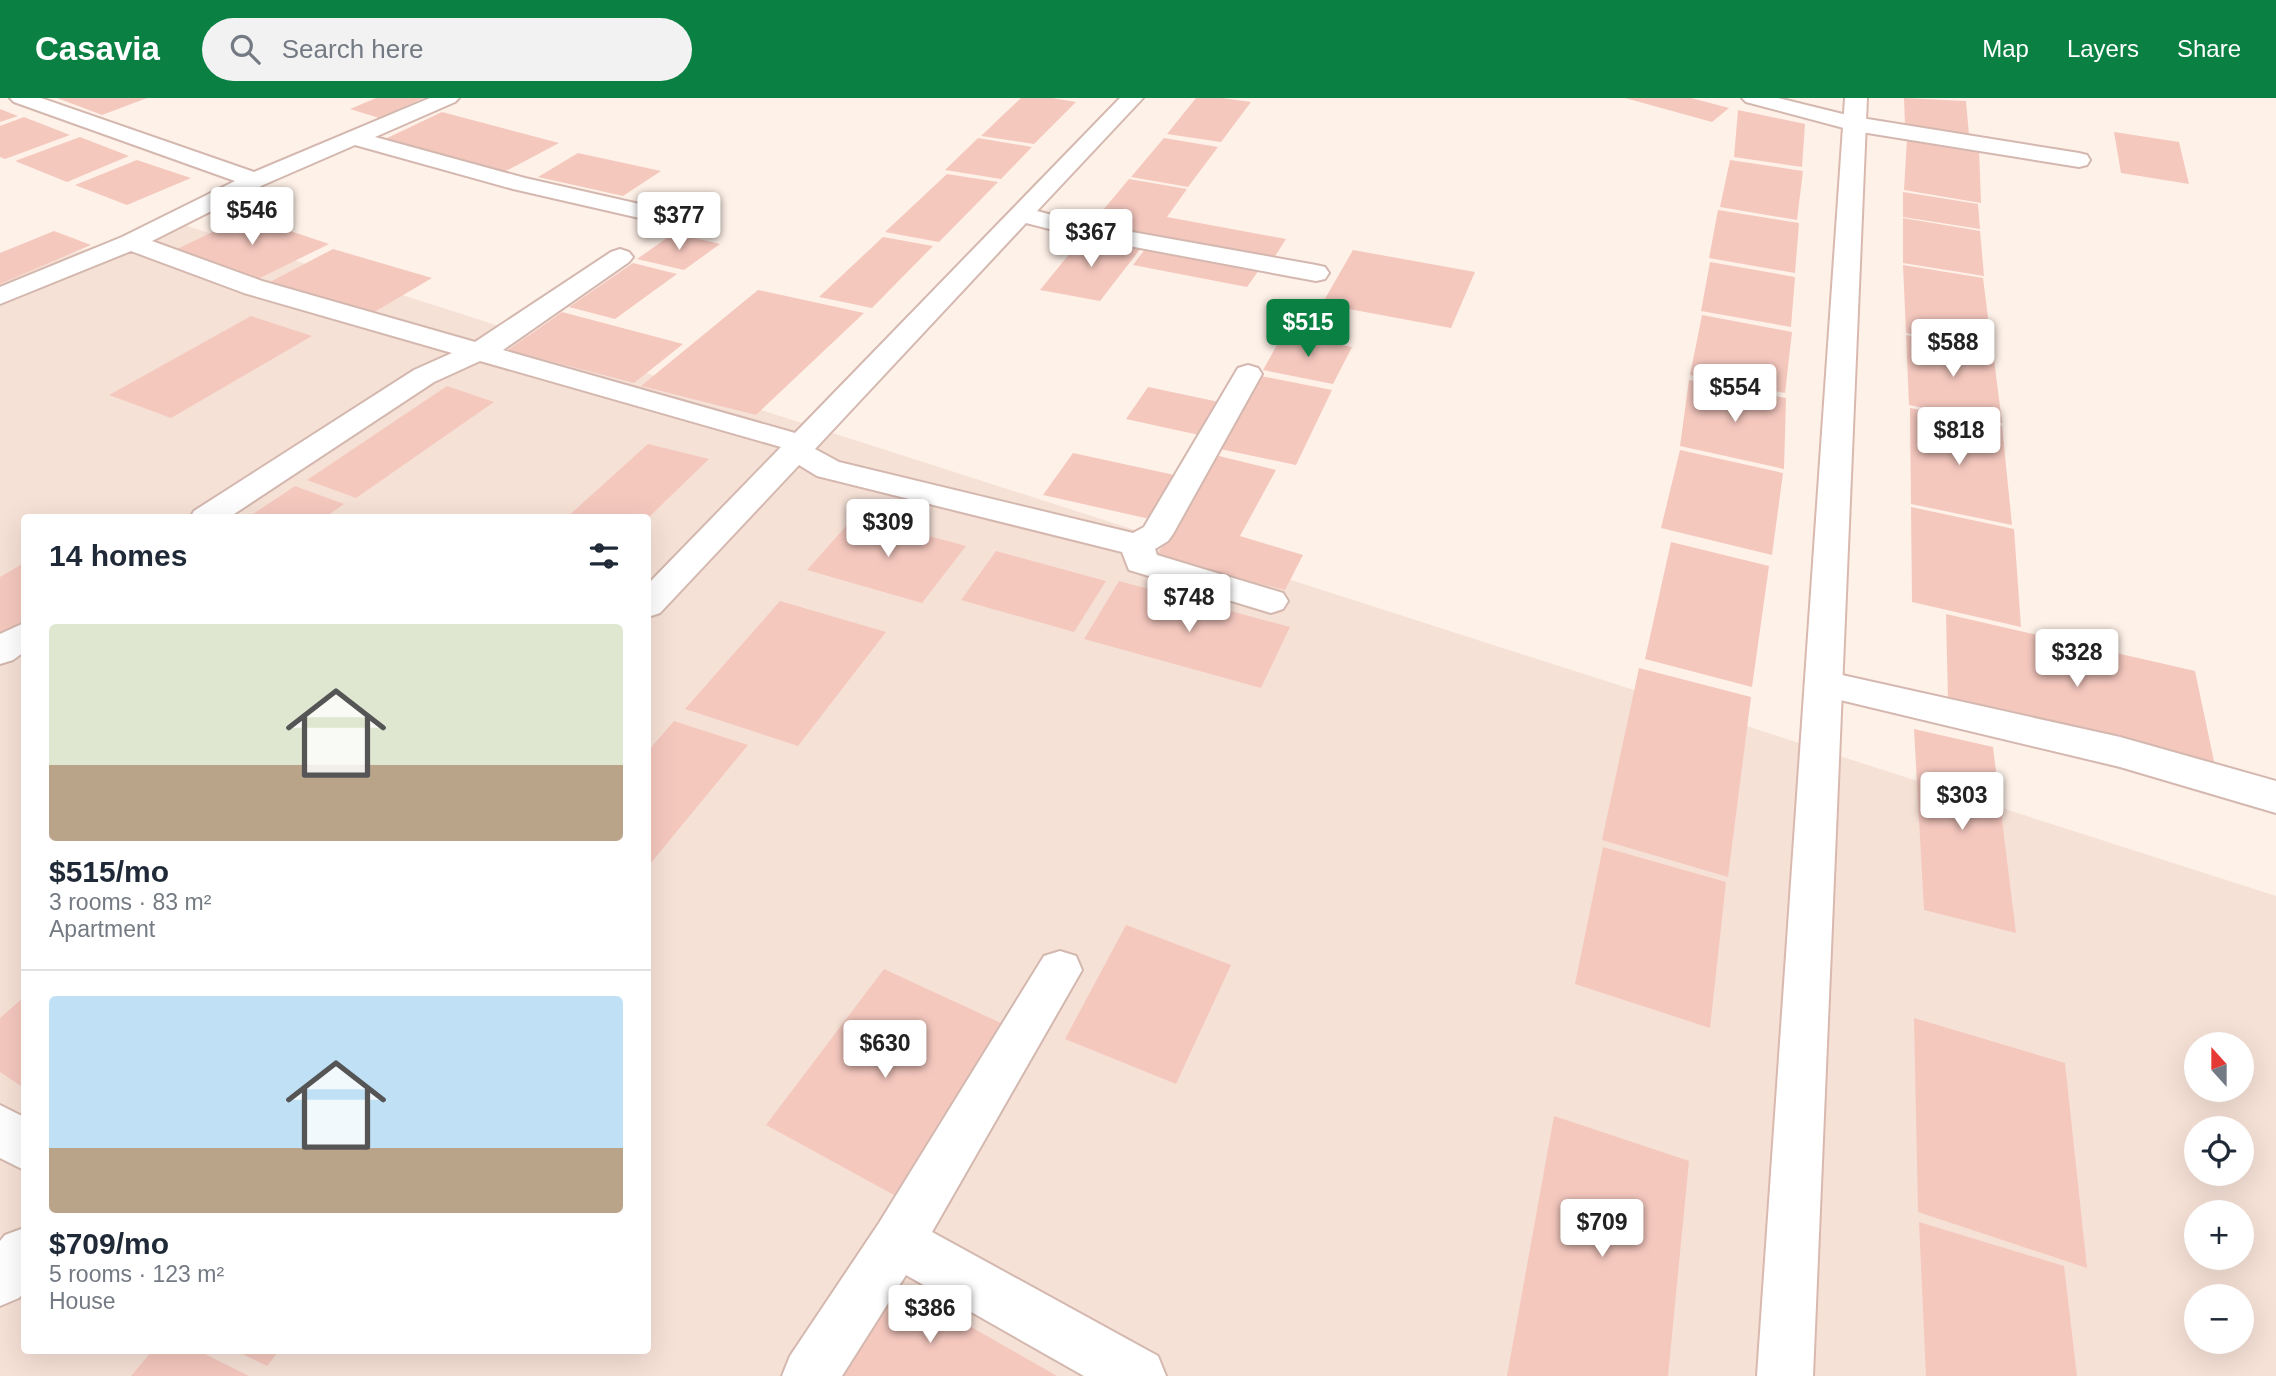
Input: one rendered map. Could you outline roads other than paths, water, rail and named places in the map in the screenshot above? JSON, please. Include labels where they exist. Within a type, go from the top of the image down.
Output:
[{"type":"street","points":[[21,98],[256,180]]},
{"type":"street","points":[[0,296],[131,242],[256,180],[448,98]]},
{"type":"street","points":[[651,602],[1132,98]]},
{"type":"street","points":[[1753,98],[1856,111],[2079,160]]},
{"type":"street","points":[[1785,1376],[1856,111]]},
{"type":"street","points":[[357,139],[521,184],[670,218]]},
{"type":"street","points":[[1023,215],[1081,230],[1316,273]]},
{"type":"street","points":[[131,242],[253,287],[799,447],[828,469],[1138,545],[1156,534],[1248,374]]},
{"type":"street","points":[[212,514],[424,376],[495,343],[621,257]]},
{"type":"street","points":[[1138,545],[1141,562],[1271,601]]},
{"type":"street","points":[[0,651],[21,637]]},
{"type":"street","points":[[1824,684],[2120,752],[2276,797]]},
{"type":"street","points":[[810,1376],[897,1241],[1060,970]]},
{"type":"street","points":[[0,1128],[21,1144]]},
{"type":"street","points":[[897,1241],[1138,1376]]},
{"type":"street","points":[[0,1279],[21,1257]]}]
